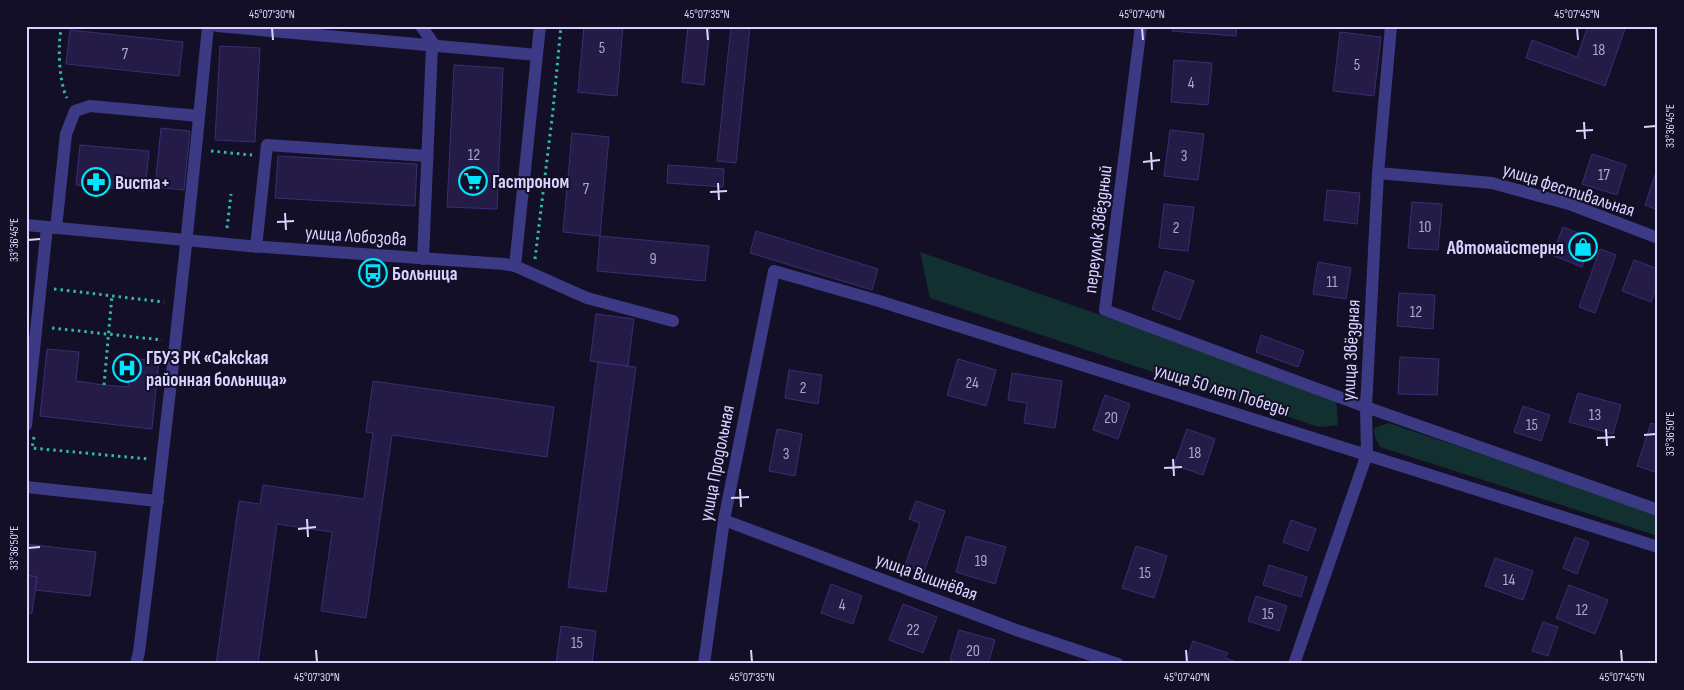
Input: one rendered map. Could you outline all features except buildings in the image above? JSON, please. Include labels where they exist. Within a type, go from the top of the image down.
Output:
[{"type":"street","points":[[136,664],[158,501],[176,342],[208,26]]},
{"type":"street","points":[[217,26],[537,54]]},
{"type":"street","points":[[420,26],[433,46],[423,259]]},
{"type":"street","points":[[524,269],[540,26]]},
{"type":"street","name":"переулок Звёздный","points":[[1141,26],[1105,310],[1366,407]]},
{"type":"street","name":"улица Звёздная","points":[[1294,664],[1366,454],[1366,407],[1378,173],[1390,26]]},
{"type":"street","points":[[26,425],[41,287],[66,134],[75,111],[90,106],[199,116]]},
{"type":"street","points":[[256,247],[267,145],[427,156]]},
{"type":"street","name":"улица фестивальная","points":[[1378,173],[1492,183],[1569,204],[1658,238]]},
{"type":"street","name":"улица Лобозова","points":[[26,225],[187,241],[423,259],[524,269],[587,298],[673,321]]},
{"type":"street","name":"улица 50 лет Победы","points":[[774,271],[888,304],[1658,547]]},
{"type":"street","name":"улица Продольная","points":[[704,664],[724,520],[774,271]]},
{"type":"street","points":[[1366,407],[1658,510]]},
{"type":"street","points":[[26,488],[158,501]]},
{"type":"street","name":"улица Вишнёвая","points":[[724,520],[1007,626],[1118,664]]},
{"type":"path","points":[[62,26],[59,44],[60,67],[65,94],[75,111]]},
{"type":"path","points":[[524,269],[553,110],[561,26]]},
{"type":"path","points":[[196,150],[265,157]]},
{"type":"path","points":[[225,244],[231,194]]},
{"type":"path","points":[[41,287],[180,304]]},
{"type":"path","points":[[104,385],[112,295]]},
{"type":"path","points":[[37,326],[176,342]]},
{"type":"path","points":[[32,448],[157,460]]},
{"type":"green space","points":[[920,252],[1336,397],[1338,425],[1319,427],[930,298]]},
{"type":"green space","points":[[1389,423],[1658,514],[1658,536],[1380,447],[1375,437],[1374,428]]},
{"type":"place","name":"Гастроном","points":[[473,181]]},
{"type":"place","name":"Виста+","points":[[96,182]]},
{"type":"place","name":"Автомайстерня","points":[[1583,247]]},
{"type":"place","name":"Больница","points":[[373,273]]},
{"type":"place","name":"ГБУЗ РК «Сакская районная больница»","points":[[127,368]]}]
